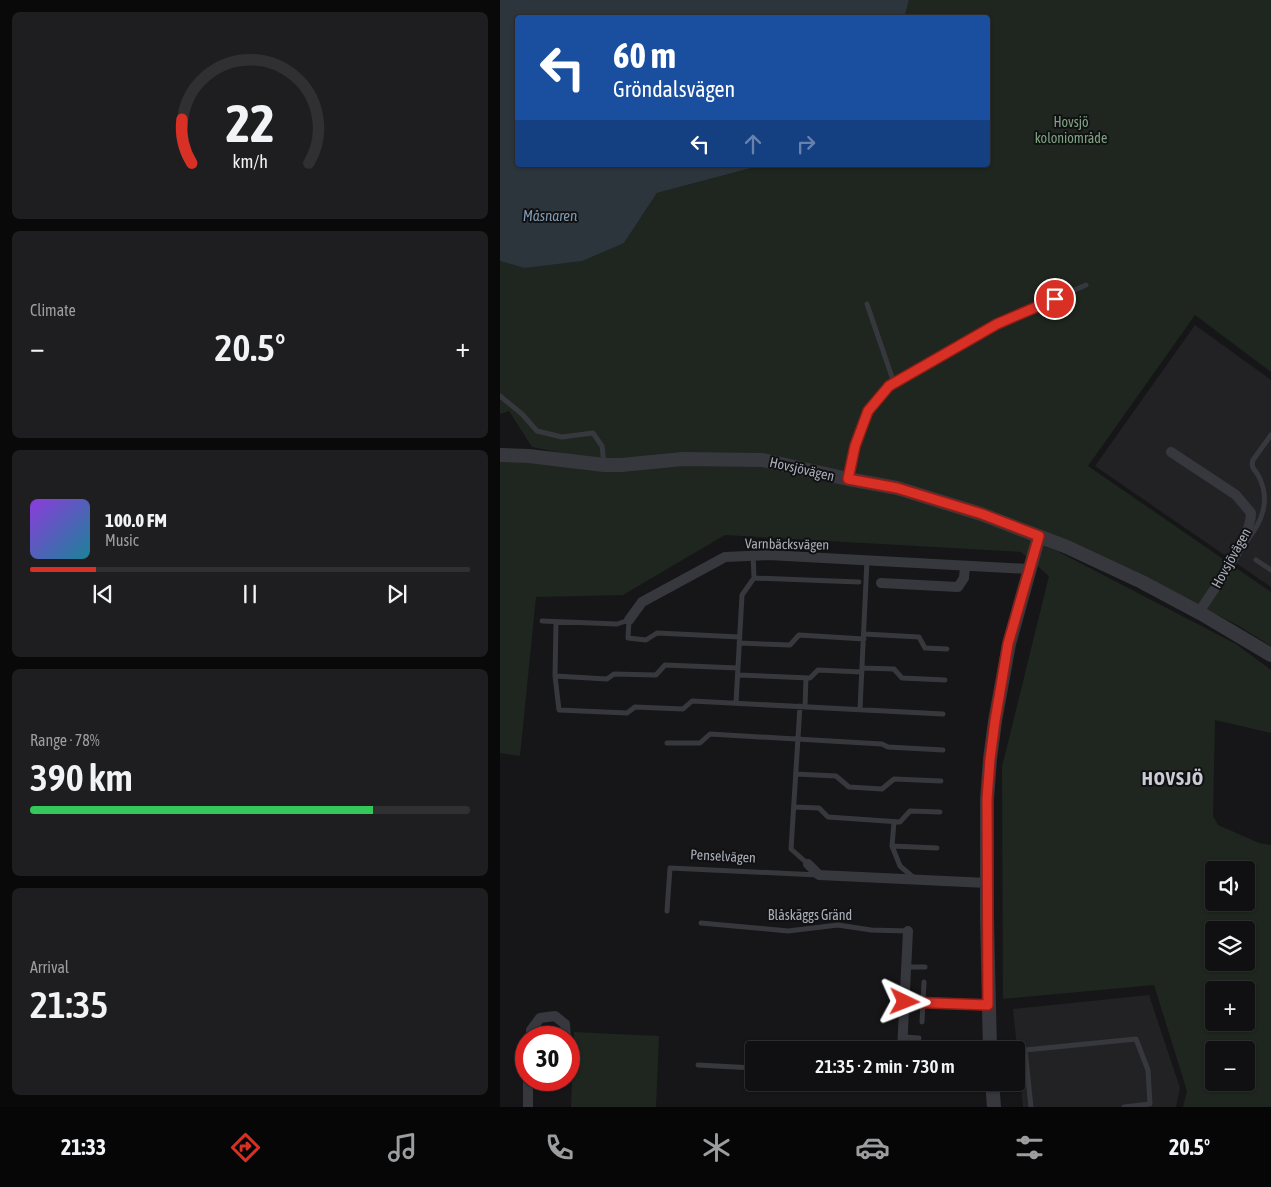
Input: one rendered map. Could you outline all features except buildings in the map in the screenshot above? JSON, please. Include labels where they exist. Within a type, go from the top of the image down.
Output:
[{"type":"street","name":"Hovsjövägen","points":[[1171,452],[1236,495],[1251,513],[1248,529],[1236,553],[1199,612]]},
{"type":"street","name":"Hovsjövägen","points":[[500,455],[529,456],[604,465],[684,459],[763,460],[897,488],[982,514],[1067,547],[1142,582],[1199,612],[1271,655]]},
{"type":"street","points":[[990,1041],[987,799],[990,759],[1008,644],[1039,536]]},
{"type":"street","name":"Varnbäcksvägen","points":[[629,620],[642,602],[725,557],[768,555],[1029,569]]},
{"type":"street","points":[[881,583],[958,587],[964,578],[965,566]]},
{"type":"street","points":[[808,864],[819,875]]},
{"type":"street","name":"Penselvägen","points":[[819,875],[987,883]]},
{"type":"street","name":"Blåskäggs Gränd","points":[[903,1041],[908,931]]},
{"type":"street","points":[[905,1002],[988,1005]]},
{"type":"street","points":[[535,1026],[540,1018],[555,1016],[565,1026]]},
{"type":"street","points":[[528,1107],[529,1091]]},
{"type":"street","points":[[993,1091],[994,1107]]},
{"type":"lane","points":[[848,479],[855,446],[868,411],[889,386],[997,324],[1086,285]]},
{"type":"lane","points":[[868,304],[894,382]]},
{"type":"lane","points":[[500,396],[522,414],[536,431],[562,437],[592,433],[602,446],[604,465]]},
{"type":"lane","points":[[1236,553],[1248,540],[1262,519],[1265,494],[1252,463],[1271,435]]},
{"type":"lane","points":[[736,703],[742,594],[754,578],[753,555]]},
{"type":"lane","points":[[860,709],[867,560]]},
{"type":"lane","points":[[1256,560],[1271,570]]},
{"type":"lane","points":[[754,578],[859,582]]},
{"type":"lane","points":[[542,621],[617,624],[629,620],[628,638],[646,640],[656,633],[790,645],[799,635],[919,637],[925,648],[948,649]]},
{"type":"lane","points":[[556,622],[554,676],[559,710],[627,713],[635,707],[683,709],[692,701],[943,714]]},
{"type":"lane","points":[[554,676],[607,679],[614,674],[656,675],[665,665],[738,668]]},
{"type":"lane","points":[[738,675],[810,678],[818,670],[894,670],[902,678],[945,680]]},
{"type":"lane","points":[[806,678],[798,739],[791,849],[808,864]]},
{"type":"lane","points":[[667,742],[700,743],[710,734],[882,744],[888,747],[943,750]]},
{"type":"lane","points":[[796,774],[836,776],[849,787],[882,789],[894,779],[941,781]]},
{"type":"lane","points":[[794,807],[819,808],[828,817],[894,822],[900,822],[910,811],[940,812]]},
{"type":"lane","points":[[894,822],[892,846],[900,866],[916,880]]},
{"type":"lane","points":[[892,846],[937,848]]},
{"type":"lane","name":"Penselvägen","points":[[667,911],[670,868],[819,875]]},
{"type":"lane","name":"Blåskäggs Gränd","points":[[702,923],[788,931],[838,925],[871,930],[908,931]]},
{"type":"lane","points":[[906,967],[925,967]]},
{"type":"lane","points":[[922,1022],[924,982]]},
{"type":"lane","points":[[903,1037],[919,1038]]},
{"type":"lane","points":[[1031,1107],[1025,1050],[1136,1039],[1148,1070],[1149,1106],[1124,1107]]},
{"type":"lane","points":[[698,1065],[745,1068]]},
{"type":"shaded area","points":[[1195,325],[1271,380],[1271,587],[1095,466]]},
{"type":"shaded area","points":[[1149,995],[1180,1088],[1176,1107],[1023,1107],[1021,1091],[1025,1091],[1025,1041],[1016,1041],[1013,1009]]},
{"type":"green space","name":"Hovsjö koloniområde","points":[[909,0],[1271,0],[1271,372],[1195,315],[1088,466],[1271,592],[1271,646],[1237,625],[1147,578],[1060,539],[772,458],[604,462],[532,447],[509,411],[500,414],[500,261],[524,268],[624,243],[657,193],[755,167],[990,167],[990,15],[905,15]]},
{"type":"green space","points":[[500,458],[768,463],[896,494],[981,520],[1055,550],[1236,644],[1271,670],[1271,733],[1215,720],[1213,816],[1218,825],[1259,843],[1271,845],[1271,1107],[1183,1107],[1187,1091],[1154,985],[1003,999],[1002,767],[1049,576],[1021,552],[725,535],[623,595],[536,597],[520,756],[500,753]]},
{"type":"green space","points":[[580,1032],[659,1036],[656,1107],[571,1107],[572,1091],[580,1091]]},
{"type":"water","name":"Måsnaren","points":[[500,0],[909,0],[905,15],[515,15],[515,167],[755,167],[657,193],[624,243],[582,261],[524,268],[500,261]]},
{"type":"district","name":"HOVSJÖ","points":[[1173,778]]},
{"type":"route","points":[[905,1002],[988,1005],[987,799],[990,759],[1008,644],[1039,536],[982,514],[897,488],[848,479],[855,446],[868,411],[894,382],[997,324],[1055,299]]}]
